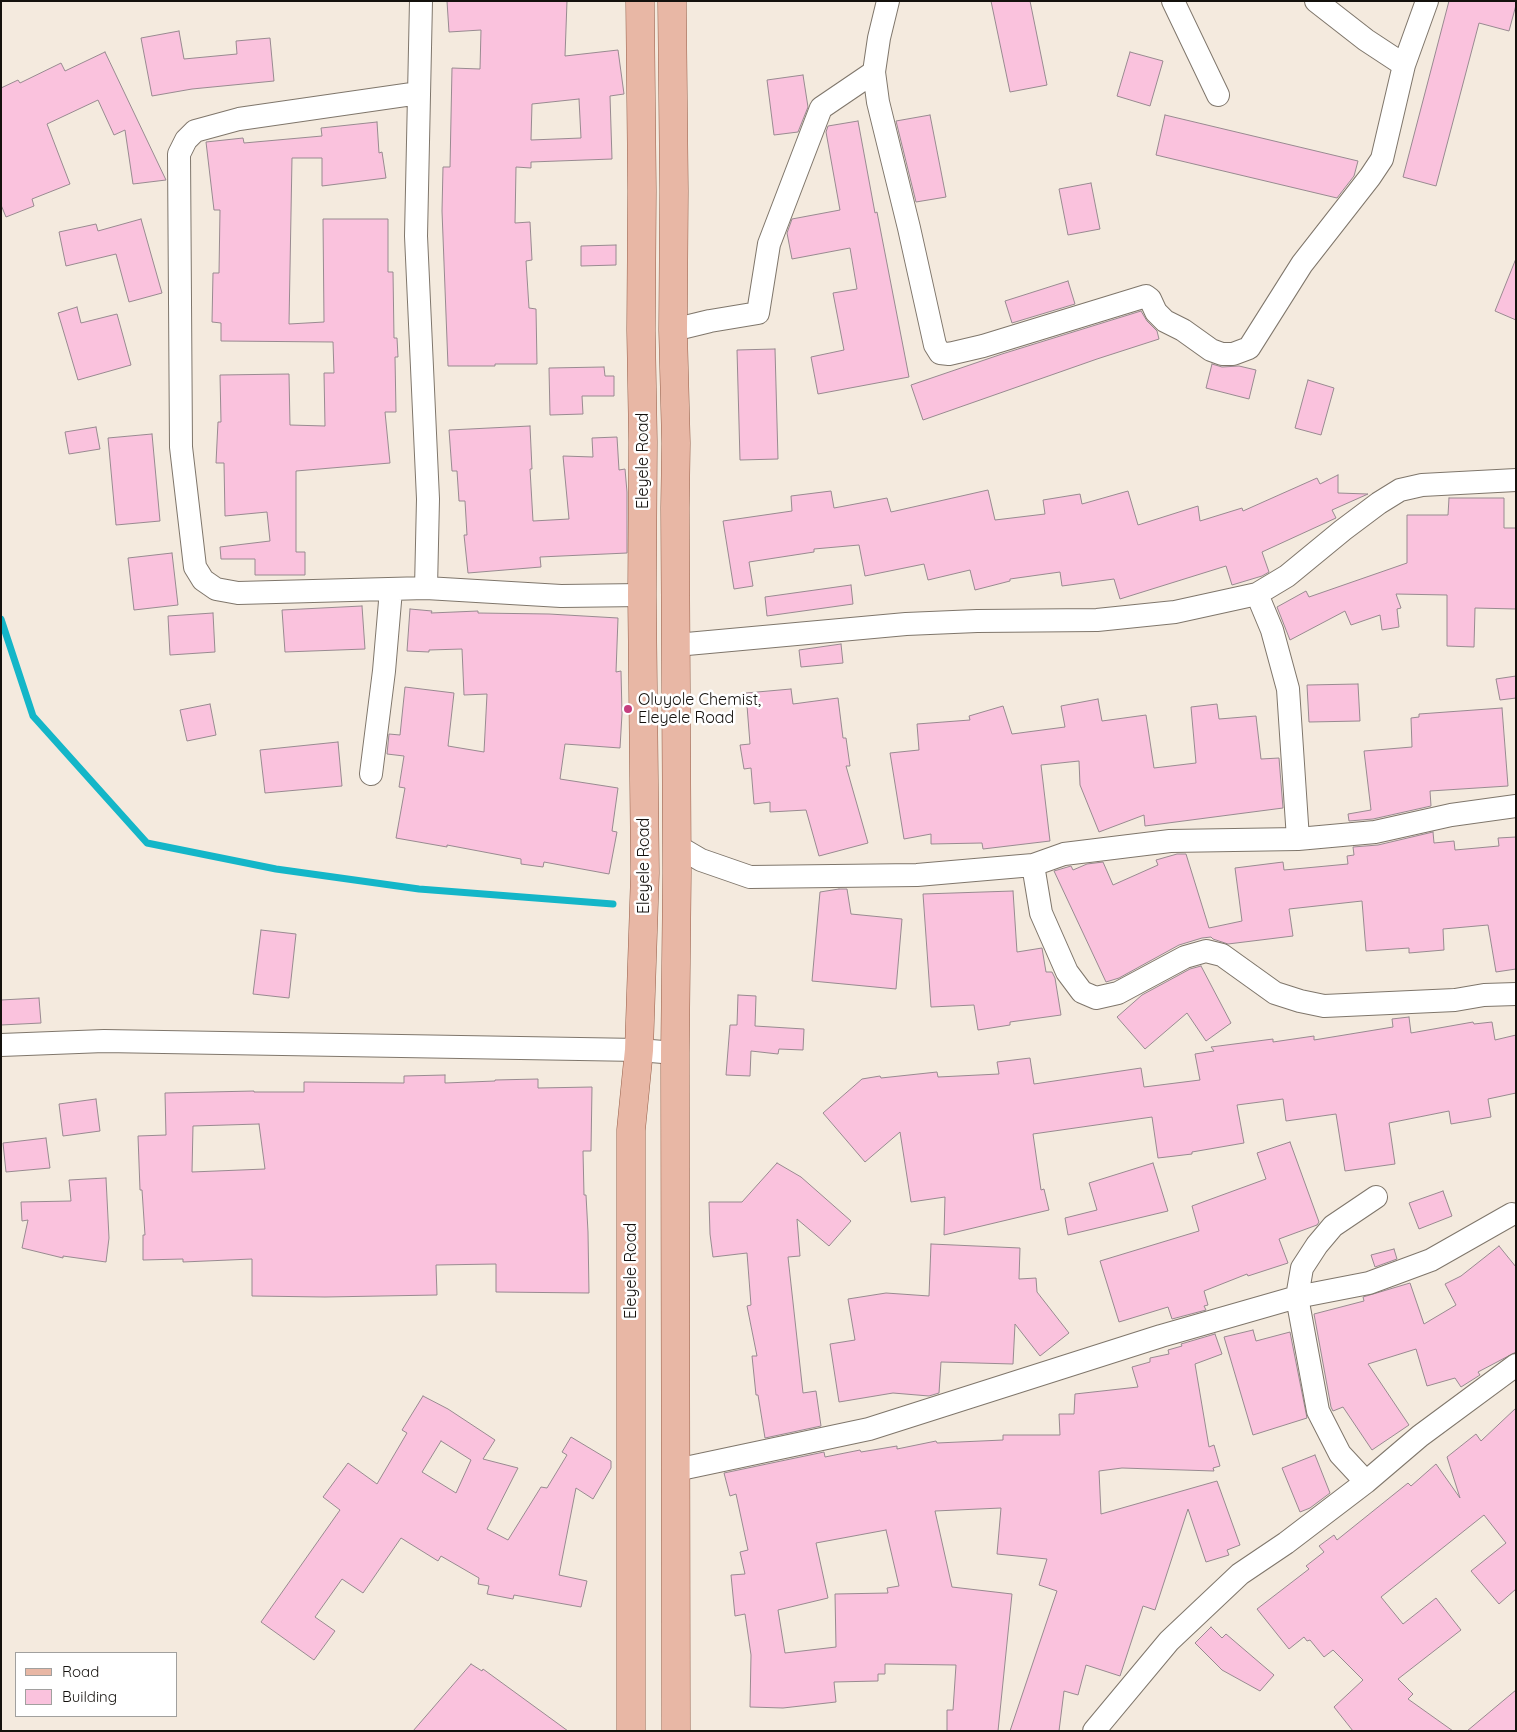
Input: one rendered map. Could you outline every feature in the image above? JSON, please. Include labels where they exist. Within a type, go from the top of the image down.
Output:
[{"type":"main road","name":"Eleyele Road","points":[[631,1731],[631,1130],[639,1050],[645,873],[640,1]]},
{"type":"main road","name":"Eleyele Road","points":[[672,1],[677,860],[677,1014],[675,1053],[676,1731]]},
{"type":"street","points":[[421,1],[416,236],[428,499],[426,588]]},
{"type":"street","points":[[888,1],[879,38],[874,72],[878,102],[935,345],[940,353],[949,354],[983,346],[1146,296],[1165,322],[1183,330],[1211,350],[1222,354],[1233,354],[1249,348],[1302,264],[1370,177],[1382,158],[1404,65],[1427,1]]},
{"type":"street","points":[[1173,1],[1218,95]]},
{"type":"street","points":[[1316,1],[1366,40],[1404,65]]},
{"type":"street","points":[[673,330],[710,321],[758,313],[769,244],[821,108],[874,72]]},
{"type":"street","points":[[419,94],[239,119],[195,131],[186,140],[179,154],[181,447],[195,566],[203,580],[216,589],[238,593],[426,588],[561,596],[642,595]]},
{"type":"street","points":[[676,645],[906,624],[977,621],[1097,620],[1175,612],[1257,594],[1287,576],[1378,503],[1400,490],[1422,485],[1516,480]]},
{"type":"street","points":[[371,774],[384,671],[391,590]]},
{"type":"street","points":[[1257,594],[1272,630],[1288,689],[1298,839]]},
{"type":"street","points":[[677,860],[701,860],[750,877],[917,875],[1033,865],[1064,854],[1170,841],[1298,839],[1375,832],[1451,815],[1516,806]]},
{"type":"street","points":[[1033,865],[1041,913],[1067,972],[1082,992],[1096,998],[1118,994],[1185,957],[1206,951],[1222,955],[1276,993],[1324,1006],[1455,1000],[1484,994],[1516,994]]},
{"type":"street","points":[[1,1045],[104,1041],[639,1050],[675,1053]]},
{"type":"street","points":[[1366,1482],[1340,1454],[1318,1411],[1298,1296],[1302,1268],[1317,1245],[1333,1226],[1376,1197]]},
{"type":"street","points":[[676,1470],[869,1429],[1162,1336],[1298,1296],[1369,1283],[1431,1260],[1512,1214]]},
{"type":"street","points":[[1094,1731],[1169,1641],[1240,1574],[1286,1543],[1366,1482],[1420,1436],[1516,1365]]},
{"type":"building","points":[[447,1],[567,1],[565,56],[618,50],[624,94],[610,96],[612,159],[531,162],[531,168],[516,167],[515,223],[530,222],[532,260],[526,261],[529,308],[536,309],[537,364],[448,366],[442,211],[443,167],[450,167],[452,68],[480,69],[481,30],[449,32]],"holes":[[[579,99],[581,138],[531,140],[532,104]]]},
{"type":"building","points":[[991,1],[1030,1],[1047,85],[1010,92]]},
{"type":"building","points":[[1449,1],[1516,1],[1516,5],[1509,31],[1479,23],[1436,186],[1403,177]]},
{"type":"building","points":[[179,31],[184,59],[237,54],[236,41],[270,38],[274,81],[192,89],[152,96],[141,38]]},
{"type":"building","points":[[105,52],[166,180],[133,184],[125,130],[114,135],[98,100],[47,124],[70,184],[32,199],[34,206],[6,217],[1,205],[1,88],[18,80],[20,83],[61,63],[65,71]]},
{"type":"building","points":[[1130,52],[1163,61],[1150,106],[1117,96]]},
{"type":"building","points":[[803,75],[808,107],[798,132],[774,135],[767,80]]},
{"type":"building","points":[[930,115],[946,197],[916,202],[896,121]]},
{"type":"building","points":[[1165,115],[1358,161],[1354,176],[1337,198],[1156,155]]},
{"type":"building","points":[[858,121],[909,377],[818,394],[811,357],[844,350],[833,293],[857,289],[850,248],[792,259],[787,233],[792,219],[840,210],[826,132],[828,126]]},
{"type":"building","points":[[377,122],[379,153],[382,152],[386,178],[322,186],[322,158],[292,158],[289,324],[324,322],[323,219],[388,219],[388,272],[393,272],[394,338],[397,338],[398,357],[395,357],[396,412],[385,412],[390,463],[296,471],[296,552],[305,552],[305,575],[255,575],[255,559],[221,559],[220,547],[270,541],[267,512],[225,516],[224,463],[216,463],[218,422],[221,422],[220,375],[289,374],[290,425],[325,426],[324,373],[334,373],[333,342],[221,341],[221,323],[212,322],[213,273],[219,273],[220,210],[214,210],[206,142],[243,138],[244,143],[322,136],[321,128]]},
{"type":"building","points":[[1091,183],[1100,229],[1068,235],[1059,189]]},
{"type":"building","points":[[141,219],[162,293],[129,302],[116,254],[66,266],[59,232],[96,224],[98,231]]},
{"type":"building","points":[[616,245],[616,265],[581,266],[581,246]]},
{"type":"building","points":[[1516,261],[1516,320],[1495,311]]},
{"type":"building","points":[[1068,281],[1075,304],[1012,323],[1005,301]]},
{"type":"building","points":[[77,307],[81,323],[117,314],[131,365],[78,380],[58,313]]},
{"type":"building","points":[[1141,311],[1147,321],[1157,331],[1159,339],[923,420],[911,385],[1002,354]]},
{"type":"building","points":[[775,349],[778,459],[740,460],[737,350]]},
{"type":"building","points":[[1212,364],[1222,367],[1239,366],[1256,370],[1249,399],[1206,388]]},
{"type":"building","points":[[604,367],[605,376],[614,376],[614,396],[582,396],[583,414],[550,415],[549,368]]},
{"type":"building","points":[[1308,380],[1334,388],[1321,435],[1295,428]]},
{"type":"building","points":[[530,426],[533,521],[569,519],[563,456],[593,457],[592,438],[617,437],[619,470],[625,469],[627,492],[627,553],[540,557],[541,567],[468,573],[464,535],[467,535],[465,501],[459,501],[457,471],[452,471],[449,430]]},
{"type":"building","points":[[96,427],[100,449],[69,454],[65,432]]},
{"type":"building","points":[[152,434],[160,521],[116,525],[108,438]]},
{"type":"building","points":[[1338,475],[1338,493],[1368,494],[1332,510],[1336,518],[1262,552],[1269,572],[1262,576],[1232,585],[1226,566],[1120,599],[1114,579],[1062,586],[1060,572],[1010,579],[1010,581],[975,590],[970,570],[928,580],[924,564],[865,576],[859,545],[814,549],[814,552],[749,562],[753,586],[734,589],[723,521],[792,511],[791,496],[831,491],[834,508],[887,498],[891,512],[988,490],[995,520],[1045,514],[1043,500],[1080,494],[1082,504],[1128,491],[1138,525],[1198,506],[1200,521],[1242,508],[1243,511],[1317,478],[1320,484]]},
{"type":"building","points":[[1449,498],[1504,498],[1504,528],[1516,528],[1516,609],[1475,608],[1474,647],[1447,646],[1447,595],[1396,594],[1401,608],[1397,609],[1399,627],[1382,630],[1380,615],[1351,625],[1345,611],[1290,640],[1277,607],[1306,591],[1309,597],[1407,563],[1407,515],[1448,515]]},
{"type":"building","points":[[172,553],[178,605],[134,610],[128,558]]},
{"type":"building","points":[[851,585],[853,604],[767,616],[765,597]]},
{"type":"building","points":[[362,606],[365,649],[285,652],[282,610]]},
{"type":"building","points":[[410,609],[432,611],[431,613],[478,611],[478,613],[549,614],[618,618],[616,672],[621,671],[622,714],[620,748],[565,744],[560,779],[618,788],[612,831],[617,832],[609,874],[544,862],[543,867],[521,864],[521,859],[447,845],[447,847],[396,838],[405,788],[399,787],[404,756],[387,754],[389,734],[400,735],[405,687],[454,693],[448,746],[484,752],[487,694],[464,695],[462,649],[429,650],[429,652],[407,651]]},
{"type":"building","points":[[213,613],[215,652],[170,655],[168,616]]},
{"type":"building","points":[[841,644],[843,663],[801,667],[799,650]]},
{"type":"building","points":[[1516,676],[1516,698],[1500,700],[1496,679]]},
{"type":"building","points":[[1358,684],[1360,721],[1309,722],[1307,685]]},
{"type":"building","points":[[791,689],[793,704],[838,698],[843,738],[846,738],[850,766],[846,766],[868,843],[819,856],[806,810],[770,812],[770,802],[754,804],[751,768],[744,769],[740,745],[750,744],[746,693]]},
{"type":"building","points":[[1098,699],[1102,721],[1146,715],[1154,768],[1196,763],[1191,707],[1217,704],[1219,719],[1256,716],[1261,759],[1279,758],[1283,808],[1145,826],[1144,815],[1099,832],[1080,785],[1079,761],[1041,765],[1050,841],[983,849],[982,843],[931,844],[931,834],[904,839],[890,753],[919,750],[917,724],[970,720],[969,716],[1003,706],[1012,734],[1065,727],[1061,706]]},
{"type":"building","points":[[210,704],[216,735],[187,741],[180,710]]},
{"type":"building","points":[[1502,708],[1508,786],[1430,791],[1431,806],[1373,819],[1349,821],[1348,814],[1371,810],[1364,751],[1412,747],[1411,718],[1419,717],[1419,714]]},
{"type":"building","points":[[338,742],[342,786],[265,793],[260,750]]},
{"type":"building","points":[[1433,832],[1434,843],[1454,841],[1455,850],[1499,846],[1498,838],[1516,837],[1516,969],[1496,972],[1488,925],[1443,929],[1444,950],[1409,953],[1409,948],[1366,951],[1362,901],[1289,909],[1293,936],[1228,944],[1211,937],[1202,938],[1179,945],[1119,978],[1106,982],[1054,871],[1071,866],[1073,870],[1087,864],[1103,862],[1113,885],[1158,865],[1156,860],[1177,854],[1186,854],[1209,928],[1242,921],[1235,868],[1283,862],[1284,870],[1348,864],[1347,856],[1354,855],[1353,847],[1378,845]]},
{"type":"building","points":[[847,889],[851,914],[902,919],[896,989],[812,981],[820,892]]},
{"type":"building","points":[[1013,891],[1017,952],[1042,948],[1046,972],[1052,972],[1055,978],[1061,1015],[1010,1022],[1010,1025],[978,1030],[974,1005],[931,1007],[923,894]]},
{"type":"building","points":[[261,930],[296,934],[289,998],[253,994]]},
{"type":"building","points":[[1201,966],[1231,1023],[1206,1041],[1187,1013],[1145,1049],[1117,1017],[1142,995],[1190,969]]},
{"type":"building","points":[[738,995],[756,996],[755,1026],[804,1029],[803,1050],[779,1049],[778,1054],[751,1051],[750,1076],[726,1075],[730,1025],[737,1025]]},
{"type":"building","points":[[39,998],[41,1023],[1,1025],[1,1000]]},
{"type":"building","points":[[1409,1017],[1411,1033],[1473,1022],[1474,1024],[1492,1022],[1495,1040],[1516,1035],[1516,1093],[1488,1099],[1491,1117],[1451,1124],[1449,1111],[1389,1123],[1395,1164],[1345,1171],[1336,1114],[1286,1121],[1283,1099],[1237,1105],[1244,1143],[1192,1152],[1192,1154],[1158,1158],[1152,1117],[1033,1134],[1041,1190],[1044,1189],[1049,1210],[944,1235],[945,1197],[911,1202],[900,1132],[865,1162],[823,1113],[862,1079],[937,1072],[938,1077],[999,1074],[997,1062],[1030,1058],[1034,1084],[1141,1068],[1144,1087],[1200,1080],[1195,1054],[1214,1051],[1211,1047],[1273,1039],[1273,1042],[1314,1036],[1314,1040],[1393,1027],[1392,1019]]},
{"type":"building","points":[[445,1075],[445,1083],[538,1079],[538,1088],[592,1087],[591,1151],[583,1151],[584,1195],[586,1195],[588,1232],[589,1293],[496,1292],[496,1264],[436,1265],[437,1295],[252,1296],[252,1259],[183,1262],[183,1259],[143,1260],[143,1235],[145,1235],[142,1190],[140,1190],[138,1136],[166,1135],[165,1093],[304,1092],[304,1082],[404,1083],[404,1076]],"holes":[[[259,1124],[265,1169],[192,1172],[193,1126]]]},
{"type":"building","points":[[96,1099],[100,1131],[63,1136],[59,1104]]},
{"type":"building","points":[[46,1138],[50,1168],[6,1172],[3,1143]]},
{"type":"building","points":[[1290,1142],[1319,1222],[1317,1225],[1279,1239],[1288,1263],[1248,1276],[1247,1274],[1204,1291],[1208,1305],[1204,1306],[1206,1310],[1172,1319],[1168,1307],[1119,1322],[1100,1261],[1199,1231],[1192,1206],[1266,1179],[1257,1153]]},
{"type":"building","points":[[777,1163],[801,1177],[851,1221],[829,1246],[797,1219],[800,1256],[788,1257],[803,1393],[816,1391],[821,1426],[765,1438],[758,1395],[756,1395],[752,1356],[757,1356],[747,1306],[751,1305],[747,1253],[713,1257],[709,1202],[742,1202]]},
{"type":"building","points":[[1153,1163],[1168,1211],[1068,1235],[1065,1218],[1097,1210],[1089,1183]]},
{"type":"building","points":[[106,1178],[109,1238],[106,1262],[63,1256],[63,1258],[22,1248],[28,1220],[22,1221],[21,1202],[71,1201],[69,1180]]},
{"type":"building","points":[[1443,1191],[1452,1216],[1419,1229],[1409,1203]]},
{"type":"building","points":[[931,1244],[1020,1248],[1019,1279],[1036,1278],[1037,1292],[1069,1333],[1040,1356],[1015,1324],[1013,1364],[941,1362],[939,1393],[929,1396],[893,1393],[839,1402],[830,1344],[855,1340],[848,1299],[886,1293],[929,1296]]},
{"type":"building","points":[[1499,1246],[1516,1267],[1516,1352],[1478,1372],[1480,1375],[1461,1387],[1455,1378],[1427,1386],[1416,1349],[1368,1364],[1409,1425],[1372,1450],[1343,1407],[1333,1411],[1331,1407],[1314,1314],[1364,1301],[1363,1297],[1410,1283],[1424,1324],[1456,1305],[1445,1284],[1461,1276]]},
{"type":"building","points":[[1394,1249],[1397,1259],[1375,1267],[1371,1255]]},
{"type":"building","points":[[1253,1330],[1256,1341],[1290,1332],[1307,1418],[1253,1435],[1224,1337]]},
{"type":"building","points":[[1215,1334],[1222,1354],[1195,1364],[1209,1447],[1214,1445],[1220,1466],[1213,1468],[1214,1471],[1122,1468],[1099,1471],[1101,1514],[1217,1481],[1240,1545],[1227,1550],[1229,1555],[1206,1562],[1188,1509],[1155,1610],[1143,1606],[1120,1676],[1086,1665],[1078,1695],[1064,1691],[1059,1731],[1010,1731],[1057,1591],[1039,1585],[1047,1559],[997,1554],[1001,1508],[935,1511],[952,1587],[1012,1594],[998,1731],[947,1731],[947,1710],[953,1710],[956,1665],[885,1664],[885,1674],[878,1674],[878,1681],[834,1682],[836,1702],[783,1708],[750,1707],[751,1655],[745,1614],[735,1616],[731,1575],[745,1574],[740,1552],[748,1550],[736,1494],[730,1496],[724,1473],[824,1452],[825,1457],[860,1450],[861,1452],[897,1446],[897,1449],[936,1441],[937,1443],[1003,1440],[1003,1435],[1060,1435],[1059,1414],[1074,1414],[1075,1394],[1138,1387],[1132,1367],[1150,1362],[1150,1358],[1169,1354],[1168,1350],[1182,1346],[1181,1344]],"holes":[[[886,1530],[899,1586],[887,1588],[888,1593],[835,1594],[836,1647],[785,1653],[778,1610],[828,1598],[816,1543]]]},
{"type":"building","points":[[423,1396],[448,1409],[495,1440],[483,1459],[518,1468],[487,1529],[508,1540],[541,1487],[547,1488],[567,1455],[562,1452],[571,1437],[611,1461],[611,1468],[593,1499],[576,1488],[559,1575],[587,1581],[581,1607],[514,1595],[513,1599],[487,1594],[489,1586],[478,1584],[479,1578],[441,1556],[438,1561],[401,1538],[363,1593],[342,1579],[315,1617],[335,1631],[314,1660],[261,1622],[340,1510],[323,1497],[348,1463],[377,1484],[407,1433],[402,1430]],"holes":[[[441,1441],[471,1460],[456,1493],[422,1472]]]},
{"type":"building","points":[[1516,1408],[1516,1589],[1499,1604],[1471,1571],[1506,1543],[1484,1515],[1381,1597],[1403,1624],[1436,1598],[1461,1630],[1398,1679],[1413,1694],[1408,1699],[1453,1731],[1353,1731],[1334,1707],[1363,1680],[1333,1650],[1324,1657],[1310,1640],[1307,1641],[1304,1637],[1289,1649],[1257,1609],[1309,1569],[1306,1566],[1324,1552],[1319,1546],[1334,1535],[1337,1540],[1408,1483],[1411,1486],[1436,1464],[1460,1498],[1447,1457],[1476,1434],[1481,1441]]},
{"type":"building","points":[[1315,1455],[1330,1493],[1310,1508],[1300,1512],[1282,1468]]},
{"type":"building","points":[[1211,1627],[1222,1638],[1226,1634],[1274,1675],[1260,1691],[1222,1670],[1195,1643]]},
{"type":"building","points":[[471,1664],[482,1671],[483,1669],[568,1731],[413,1731]]},
{"type":"building","points":[[1516,1690],[1516,1731],[1467,1731]]},
{"type":"waterway","points":[[1,619],[33,716],[147,843],[276,869],[419,889],[613,904]]},
{"type":"place","name":"Oluyole Chemist, Eleyele Road","points":[[628,709]]}]
